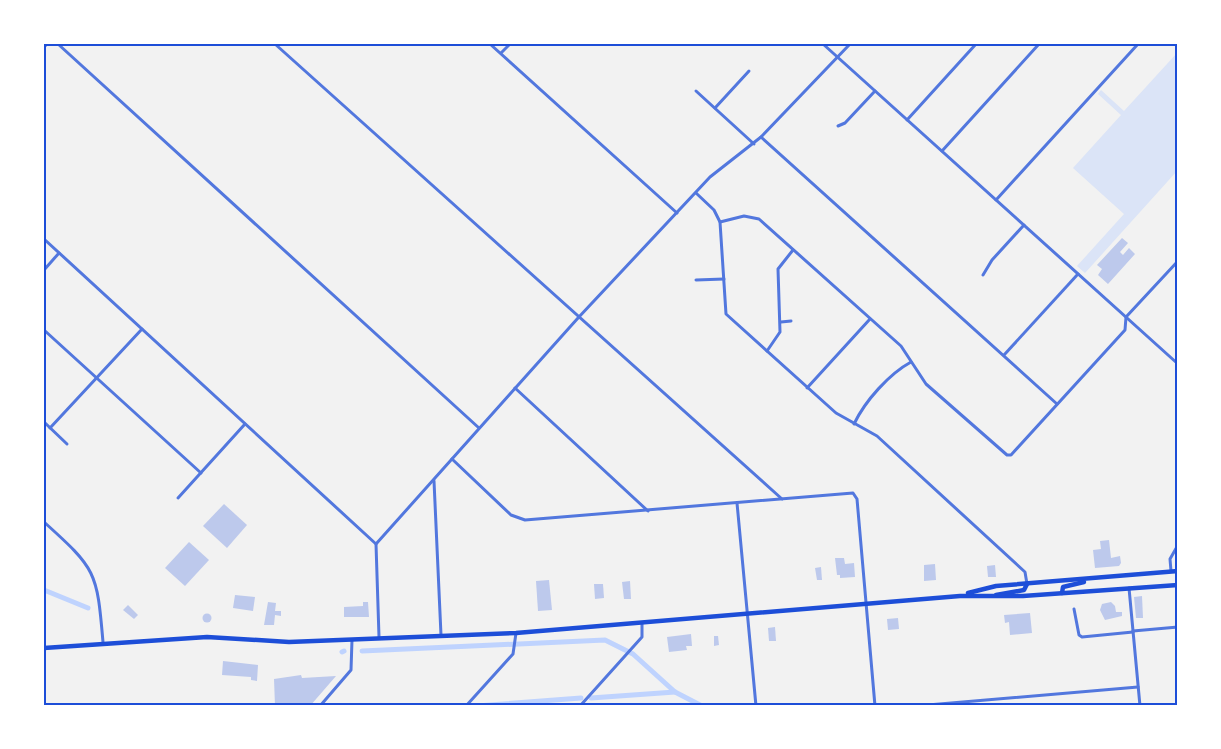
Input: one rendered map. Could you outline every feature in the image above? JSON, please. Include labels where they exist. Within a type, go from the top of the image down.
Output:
[{"type":"main road","points":[[960,596],[996,586],[1178,571]]},
{"type":"main road","points":[[1062,593],[1063,587],[1086,580]]},
{"type":"main road","points":[[994,596],[1023,590],[1027,584]]},
{"type":"main road","points":[[44,648],[103,642],[207,637],[289,642],[516,633],[960,596],[1062,593],[1178,585]]},
{"type":"street","points":[[44,47],[47,44]]},
{"type":"street","points":[[58,44],[479,428]]},
{"type":"street","points":[[275,44],[782,499]]},
{"type":"street","points":[[490,44],[676,213]]},
{"type":"street","points":[[501,53],[510,44]]},
{"type":"street","points":[[823,44],[1178,364]]},
{"type":"street","points":[[380,638],[376,544],[514,388],[676,213],[725,164],[754,144],[850,44]]},
{"type":"street","points":[[908,120],[976,44]]},
{"type":"street","points":[[942,152],[1039,44]]},
{"type":"street","points":[[996,200],[1138,44]]},
{"type":"street","points":[[715,108],[749,71]]},
{"type":"street","points":[[696,91],[754,144]]},
{"type":"street","points":[[838,126],[845,123],[875,91]]},
{"type":"street","points":[[761,137],[1057,404]]},
{"type":"street","points":[[696,193],[714,210],[720,222],[726,314],[836,413],[877,436],[1025,572],[1027,584]]},
{"type":"street","points":[[720,222],[754,216],[901,346],[927,384],[1004,454],[1011,455],[1125,330],[1126,317],[1178,261]]},
{"type":"street","points":[[983,275],[992,260],[1024,225]]},
{"type":"street","points":[[44,239],[376,544]]},
{"type":"street","points":[[766,351],[777,339],[781,322],[778,269],[793,250]]},
{"type":"street","points":[[44,270],[59,253]]},
{"type":"street","points":[[1004,355],[1078,274]]},
{"type":"street","points":[[696,280],[724,279]]},
{"type":"street","points":[[807,388],[870,319]]},
{"type":"street","points":[[781,322],[791,321]]},
{"type":"street","points":[[51,428],[142,329]]},
{"type":"street","points":[[44,330],[201,473]]},
{"type":"street","points":[[854,424],[865,406],[886,382],[911,362]]},
{"type":"street","points":[[514,388],[648,511]]},
{"type":"street","points":[[44,422],[68,444]]},
{"type":"street","points":[[178,498],[245,424]]},
{"type":"street","points":[[452,459],[518,519],[531,521],[849,492],[856,495],[875,705]]},
{"type":"street","points":[[434,479],[441,635]]},
{"type":"street","points":[[737,503],[756,705]]},
{"type":"street","points":[[44,522],[80,554],[92,573],[99,600],[103,642]]},
{"type":"street","points":[[1171,572],[1170,559],[1178,545]]},
{"type":"street","points":[[1129,588],[1140,705]]},
{"type":"street","points":[[1074,609],[1079,635],[1082,637],[1178,627]]},
{"type":"street","points":[[580,705],[642,637],[642,624]]},
{"type":"street","points":[[466,705],[509,660],[516,647],[516,633]]},
{"type":"street","points":[[320,705],[351,670],[352,640]]},
{"type":"street","points":[[916,705],[1138,687]]},
{"type":"shaded area","points":[[1177,53],[1177,171],[1085,273],[1077,266],[1124,214],[1073,168],[1121,115],[1098,94],[1101,90],[1124,111]]},
{"type":"building","points":[[1122,238],[1128,243],[1120,252],[1123,255],[1129,248],[1135,254],[1108,284],[1098,275],[1102,269],[1097,265]]},
{"type":"building","points":[[224,504],[247,525],[227,548],[203,526]]},
{"type":"building","points":[[1109,540],[1111,558],[1120,556],[1121,563],[1119,566],[1095,568],[1093,550],[1101,549],[1100,541]]},
{"type":"building","points":[[189,542],[209,560],[185,586],[165,568]]},
{"type":"building","points":[[835,558],[844,558],[845,564],[854,563],[855,577],[840,578],[840,575],[837,575]]},
{"type":"building","points":[[935,564],[936,580],[924,581],[924,565]]},
{"type":"building","points":[[995,565],[996,577],[988,577],[987,566]]},
{"type":"building","points":[[821,567],[822,580],[817,580],[815,568]]},
{"type":"building","points":[[549,580],[552,610],[538,611],[536,581]]},
{"type":"building","points":[[630,581],[631,599],[624,599],[622,582]]},
{"type":"building","points":[[594,584],[603,584],[604,598],[595,599]]},
{"type":"building","points":[[235,595],[255,597],[253,611],[233,608]]},
{"type":"building","points":[[1142,596],[1143,618],[1136,618],[1134,597]]},
{"type":"building","points":[[268,602],[276,603],[275,611],[281,611],[281,616],[275,615],[274,625],[264,625]]},
{"type":"building","points":[[363,602],[368,602],[369,617],[344,617],[344,607],[363,606]]},
{"type":"building","points":[[1111,602],[1116,612],[1122,612],[1122,616],[1105,620],[1100,610],[1102,604]]},
{"type":"building","points":[[128,605],[138,615],[134,619],[123,610]]},
{"type":"building","points":[[1030,613],[1032,633],[1010,635],[1009,622],[1005,623],[1004,615]]},
{"type":"building","points":[[207,614],[211,618],[207,622],[203,618]]},
{"type":"building","points":[[898,618],[899,629],[888,630],[887,619]]},
{"type":"building","points":[[775,627],[776,641],[769,641],[768,628]]},
{"type":"building","points":[[691,634],[692,646],[686,646],[687,650],[669,652],[667,637]]},
{"type":"building","points":[[714,636],[718,636],[719,645],[714,646]]},
{"type":"building","points":[[223,661],[258,665],[257,681],[251,680],[251,677],[222,675]]},
{"type":"building","points":[[301,675],[302,678],[336,676],[310,706],[275,706],[274,679]]},
{"type":"waterway","points":[[44,590],[88,608]]},
{"type":"waterway","points":[[362,651],[605,640],[633,654],[675,692],[702,706]]},
{"type":"waterway","points":[[591,698],[675,692]]},
{"type":"waterway","points":[[477,706],[581,698]]}]
